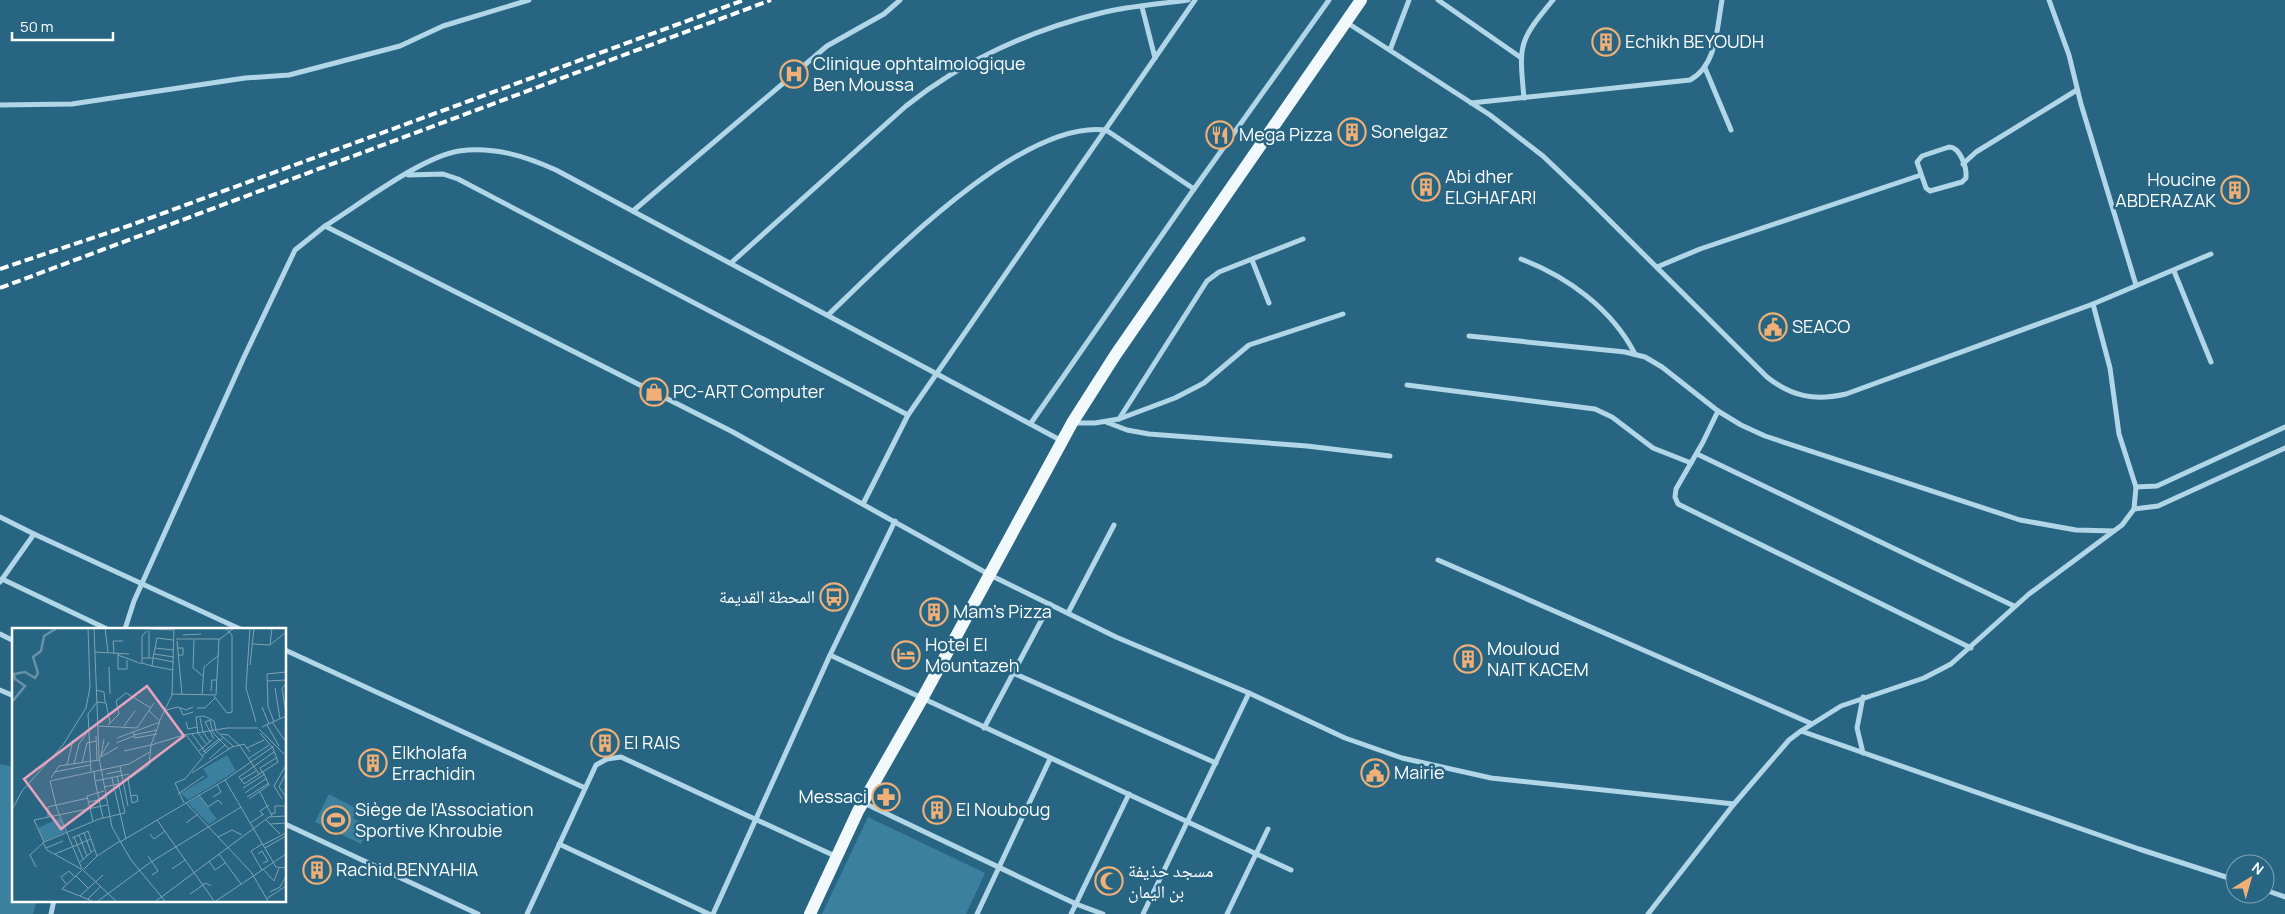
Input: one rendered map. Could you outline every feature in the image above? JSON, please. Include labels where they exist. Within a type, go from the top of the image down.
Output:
[{"type":"main road","points":[[810,914],[863,802],[922,699],[1072,423],[1116,354],[1361,0]]},
{"type":"street","points":[[0,104],[72,104],[245,78],[289,75],[400,46],[443,26],[529,0]]},
{"type":"street","points":[[633,212],[827,46],[884,14],[900,0]]},
{"type":"street","points":[[731,263],[931,86],[991,52],[1032,35],[1102,13],[1188,0]]},
{"type":"street","points":[[862,504],[908,415],[1195,0]]},
{"type":"street","points":[[1031,423],[1194,189],[1330,0]]},
{"type":"street","points":[[1390,50],[1409,0]]},
{"type":"street","points":[[1438,0],[1520,58]]},
{"type":"street","points":[[1524,98],[1520,58],[1526,34],[1553,0]]},
{"type":"street","points":[[1471,103],[1683,81],[1696,77],[1705,68],[1710,56],[1722,0]]},
{"type":"street","points":[[2049,0],[2069,54],[2077,90],[2136,285]]},
{"type":"street","points":[[1142,7],[1155,58]]},
{"type":"street","points":[[1346,22],[1517,135],[1561,173],[1767,377],[1780,388],[1796,395],[1812,398],[1829,398],[1846,394],[2092,304],[2211,254]]},
{"type":"street","points":[[1705,68],[1731,130]]},
{"type":"street","points":[[1963,164],[1976,152],[2077,90]]},
{"type":"street","points":[[828,314],[933,218],[1013,157],[1070,132],[1092,128],[1106,130],[1194,189]]},
{"type":"street","points":[[1949,147],[1954,147],[1959,151],[1967,175],[1965,180],[1934,191],[1928,190],[1921,175],[1917,166],[1919,158],[1949,147]]},
{"type":"street","points":[[125,628],[142,584],[244,357],[295,250],[325,226],[405,175],[434,158],[458,151],[484,150],[506,152],[529,158],[556,170],[1062,441]]},
{"type":"street","points":[[405,175],[437,174],[458,179],[908,415]]},
{"type":"street","points":[[1657,268],[1700,249],[1921,175]]},
{"type":"street","points":[[325,226],[731,431],[990,575],[1116,637],[1249,693],[1345,738],[1380,751],[1431,766],[1521,782],[1734,804]]},
{"type":"street","points":[[1119,419],[1202,286],[1219,272],[1303,239]]},
{"type":"street","points":[[1521,259],[1548,270],[1573,286],[1616,323],[1635,354]]},
{"type":"street","points":[[1252,260],[1269,303]]},
{"type":"street","points":[[2174,271],[2211,362]]},
{"type":"street","points":[[1648,914],[1734,804],[1789,740],[1800,730],[1841,706],[1924,678],[1952,664],[2014,606],[2122,525],[2134,509],[2136,487],[2119,434],[2110,368],[2092,304]]},
{"type":"street","points":[[1072,423],[1106,422],[1119,419],[1175,398],[1195,389],[1249,345],[1343,314]]},
{"type":"street","points":[[1468,336],[1635,354],[1662,366],[1718,411],[1741,425],[1765,436],[2020,520],[2076,530],[2114,531]]},
{"type":"street","points":[[1407,385],[1595,409],[1612,417],[1653,448],[1691,463]]},
{"type":"street","points":[[1718,411],[1675,493],[1676,501],[1682,507],[1971,648]]},
{"type":"street","points":[[1106,422],[1143,434],[1299,445],[1390,456]]},
{"type":"street","points":[[2136,487],[2157,486],[2285,427]]},
{"type":"street","points":[[2134,509],[2158,506],[2285,448]]},
{"type":"street","points":[[1696,454],[2014,606]]},
{"type":"street","points":[[0,517],[238,628]]},
{"type":"street","points":[[713,914],[830,655],[895,521]]},
{"type":"street","points":[[1068,613],[1114,525]]},
{"type":"street","points":[[34,534],[1,581],[105,628]]},
{"type":"street","points":[[1438,560],[1810,723]]},
{"type":"street","points":[[984,728],[1050,604]]},
{"type":"street","points":[[0,634],[12,640]]},
{"type":"street","points":[[286,650],[584,788]]},
{"type":"street","points":[[830,655],[1050,759],[1256,852],[1291,870]]},
{"type":"street","points":[[1013,673],[1216,763]]},
{"type":"street","points":[[0,690],[12,695]]},
{"type":"street","points":[[1143,914],[1249,693]]},
{"type":"street","points":[[1863,697],[1857,728],[1864,753]]},
{"type":"street","points":[[1800,730],[2139,849],[2225,877]]},
{"type":"street","points":[[527,914],[584,788],[596,765],[607,759],[621,757],[837,856]]},
{"type":"street","points":[[977,914],[1050,759]]},
{"type":"street","points":[[1071,914],[1129,794]]},
{"type":"street","points":[[863,802],[1076,904],[1102,914]]},
{"type":"street","points":[[286,824],[478,914]]},
{"type":"street","points":[[1227,914],[1268,829]]},
{"type":"street","points":[[559,844],[709,914]]},
{"type":"shaded area","points":[[0,764],[12,767],[12,902],[36,902],[33,914],[0,914]]},
{"type":"shaded area","name":"Siège de l'Association Sportive Khroubie","points":[[329,794],[357,809],[353,818],[370,826],[361,844],[315,822]]},
{"type":"shaded area","points":[[868,817],[985,873],[966,914],[822,914]]},
{"type":"railway","points":[[0,269],[131,225],[744,0]]},
{"type":"railway","points":[[0,288],[771,0]]},
{"type":"place","name":"Echikh BEYOUDH","points":[[1606,42]]},
{"type":"place","name":"Clinique ophtalmologique Ben Moussa","points":[[794,74]]},
{"type":"place","name":"Sonelgaz","points":[[1352,132]]},
{"type":"place","name":"Mega Pizza","points":[[1220,135]]},
{"type":"place","name":"Abi dher ELGHAFARI","points":[[1426,187]]},
{"type":"place","name":"Houcine ABDERAZAK","points":[[2235,190]]},
{"type":"place","name":"SEACO","points":[[1773,327]]},
{"type":"place","name":"PC-ART Computer","points":[[654,392]]},
{"type":"place","name":"المحطة القديمة","points":[[834,597]]},
{"type":"place","name":"Mam's Pizza","points":[[934,612]]},
{"type":"place","name":"Hotel El Mountazeh","points":[[906,655]]},
{"type":"place","name":"Mouloud NAIT KACEM","points":[[1468,659]]},
{"type":"place","name":"El RAIS","points":[[605,743]]},
{"type":"place","name":"Elkholafa Errachidin","points":[[373,763]]},
{"type":"place","name":"Mairie","points":[[1375,773]]},
{"type":"place","name":"Messaci","points":[[886,797]]},
{"type":"place","name":"El Nouboug","points":[[937,810]]},
{"type":"place","name":"Siège de l'Association Sportive Khroubie","points":[[336,820]]},
{"type":"place","name":"Rachid BENYAHIA","points":[[317,870]]},
{"type":"place","name":"مسجد حذيفة بن اليمان","points":[[1109,881]]}]
